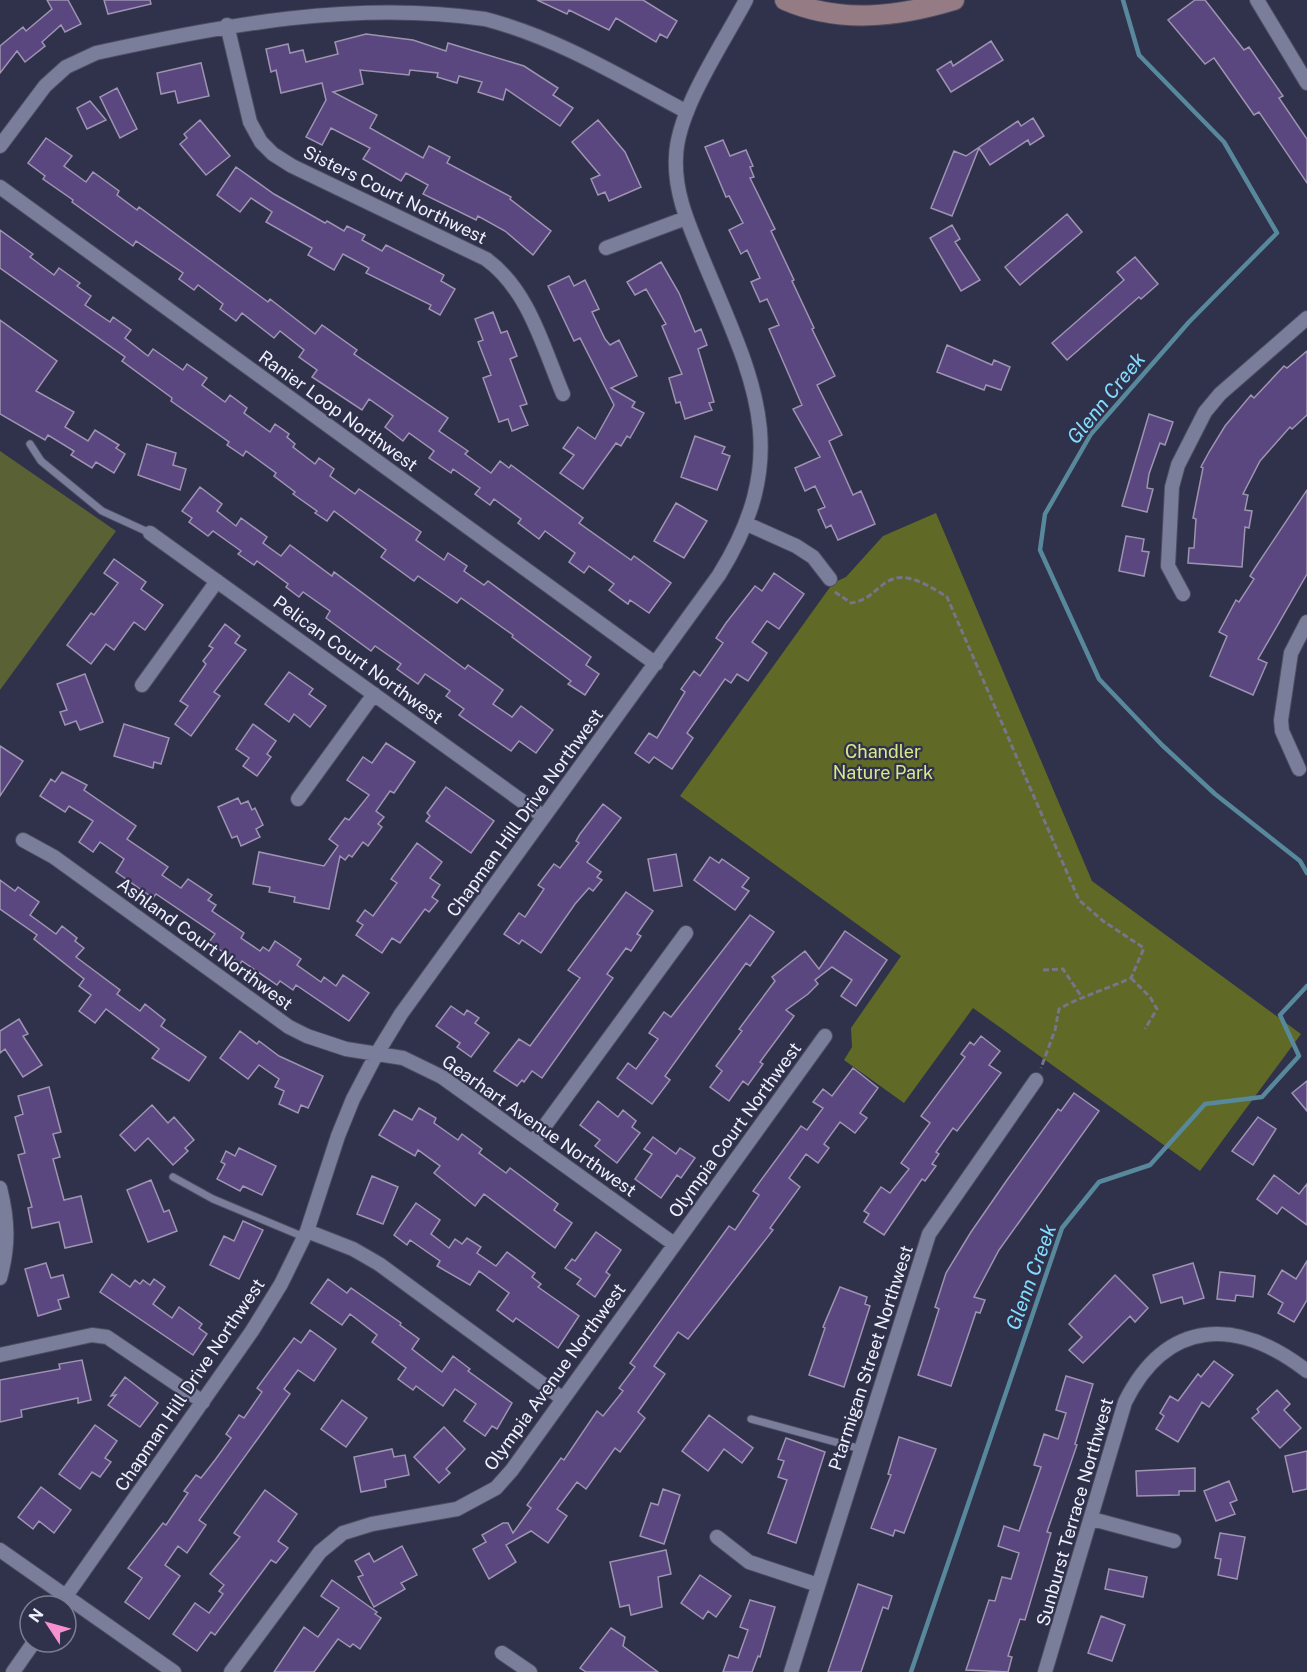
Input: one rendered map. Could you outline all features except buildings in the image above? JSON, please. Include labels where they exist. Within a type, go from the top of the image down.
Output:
[{"type":"main road","points":[[784,0],[824,12],[883,16],[910,13],[954,0]]},
{"type":"street","name":"Chapman Hill Drive Northwest","points":[[68,1594],[252,1331],[281,1284],[306,1234],[338,1136],[353,1099],[401,1014],[719,575],[747,524],[760,473],[761,436],[758,407],[752,378],[686,218],[677,186],[676,156],[679,132],[687,112],[746,0]]},
{"type":"street","points":[[1257,0],[1307,83]]},
{"type":"street","points":[[0,146],[45,86],[66,68],[96,53],[300,10],[355,6],[392,6],[485,19],[575,52],[687,112]]},
{"type":"street","name":"Sisters Court Northwest","points":[[227,25],[250,122],[261,141],[292,166],[486,259],[502,271],[519,290],[563,394]]},
{"type":"street","name":"Ranier Loop Northwest","points":[[0,187],[656,664]]},
{"type":"street","points":[[606,248],[686,218]]},
{"type":"street","points":[[1183,594],[1168,566],[1172,487],[1178,465],[1205,412],[1220,394],[1307,318]]},
{"type":"street","points":[[747,524],[796,546],[813,557],[830,579]]},
{"type":"street","name":"Pelican Court Northwest","points":[[150,532],[544,817]]},
{"type":"street","points":[[142,684],[217,581]]},
{"type":"street","points":[[1299,769],[1282,731],[1281,720],[1291,653],[1307,622]]},
{"type":"street","points":[[298,799],[374,694]]},
{"type":"street","name":"Ashland Court Northwest","points":[[23,840],[54,857],[289,1027],[321,1042],[376,1055]]},
{"type":"street","points":[[533,1142],[686,933]]},
{"type":"street","name":"Olympia Court Northwest","points":[[674,1244],[825,1036]]},
{"type":"street","name":"Gearhart Avenue Northwest","points":[[376,1055],[403,1059],[442,1077],[674,1244]]},
{"type":"street","name":"Ptarmigan Street Northwest","points":[[791,1672],[929,1234],[1036,1080]]},
{"type":"street","points":[[0,1188],[8,1235],[6,1257],[0,1278]]},
{"type":"street","points":[[306,1234],[352,1249],[379,1264],[563,1399]]},
{"type":"street","name":"Olympia Avenue Northwest","points":[[231,1672],[320,1552],[343,1533],[372,1524],[457,1509],[476,1501],[496,1488],[512,1470],[674,1244]]},
{"type":"street","name":"Sunburst Terrace Northwest","points":[[1045,1672],[1125,1402],[1138,1376],[1169,1346],[1219,1334],[1241,1336],[1271,1347],[1307,1371]]},
{"type":"street","points":[[0,1352],[92,1335],[107,1337],[203,1402]]},
{"type":"street","points":[[1092,1519],[1174,1541]]},
{"type":"street","points":[[717,1538],[749,1562],[818,1585]]},
{"type":"street","points":[[0,1550],[54,1594]]},
{"type":"street","points":[[78,1611],[174,1672]]},
{"type":"street","points":[[502,1653],[530,1672]]},
{"type":"street","points":[[13,1672],[26,1654]]},
{"type":"lane","points":[[30,444],[42,461],[102,511],[150,532]]},
{"type":"lane","points":[[173,1177],[213,1199],[306,1234]]},
{"type":"lane","points":[[751,1419],[861,1449]]},
{"type":"path","points":[[830,579],[834,592],[851,603],[863,601],[893,579],[914,580],[947,597],[1079,900],[1103,921],[1144,948],[1131,978],[1102,992],[1081,996],[1059,1009],[1055,1030],[1044,1059]]},
{"type":"path","points":[[1043,970],[1063,969],[1081,996]]},
{"type":"path","points":[[1131,978],[1157,1009],[1145,1029]]},
{"type":"green space","points":[[0,451],[116,531],[0,690]]},
{"type":"green space","name":"Chandler Nature Park","points":[[936,513],[1092,881],[1301,1034],[1200,1171],[973,1008],[904,1103],[844,1060],[852,1047],[851,1028],[901,956],[680,796],[833,583],[846,577],[883,536]]},
{"type":"waterway","name":"Glenn Creek","points":[[1123,0],[1139,55],[1224,142],[1277,233],[1189,322],[1091,434],[1045,514],[1040,550],[1099,679],[1162,745],[1215,794],[1300,861],[1307,873]]},
{"type":"waterway","name":"Glenn Creek","points":[[911,1672],[1062,1228],[1099,1182],[1150,1165],[1205,1104],[1262,1097],[1299,1056],[1280,1015],[1307,986]]}]
